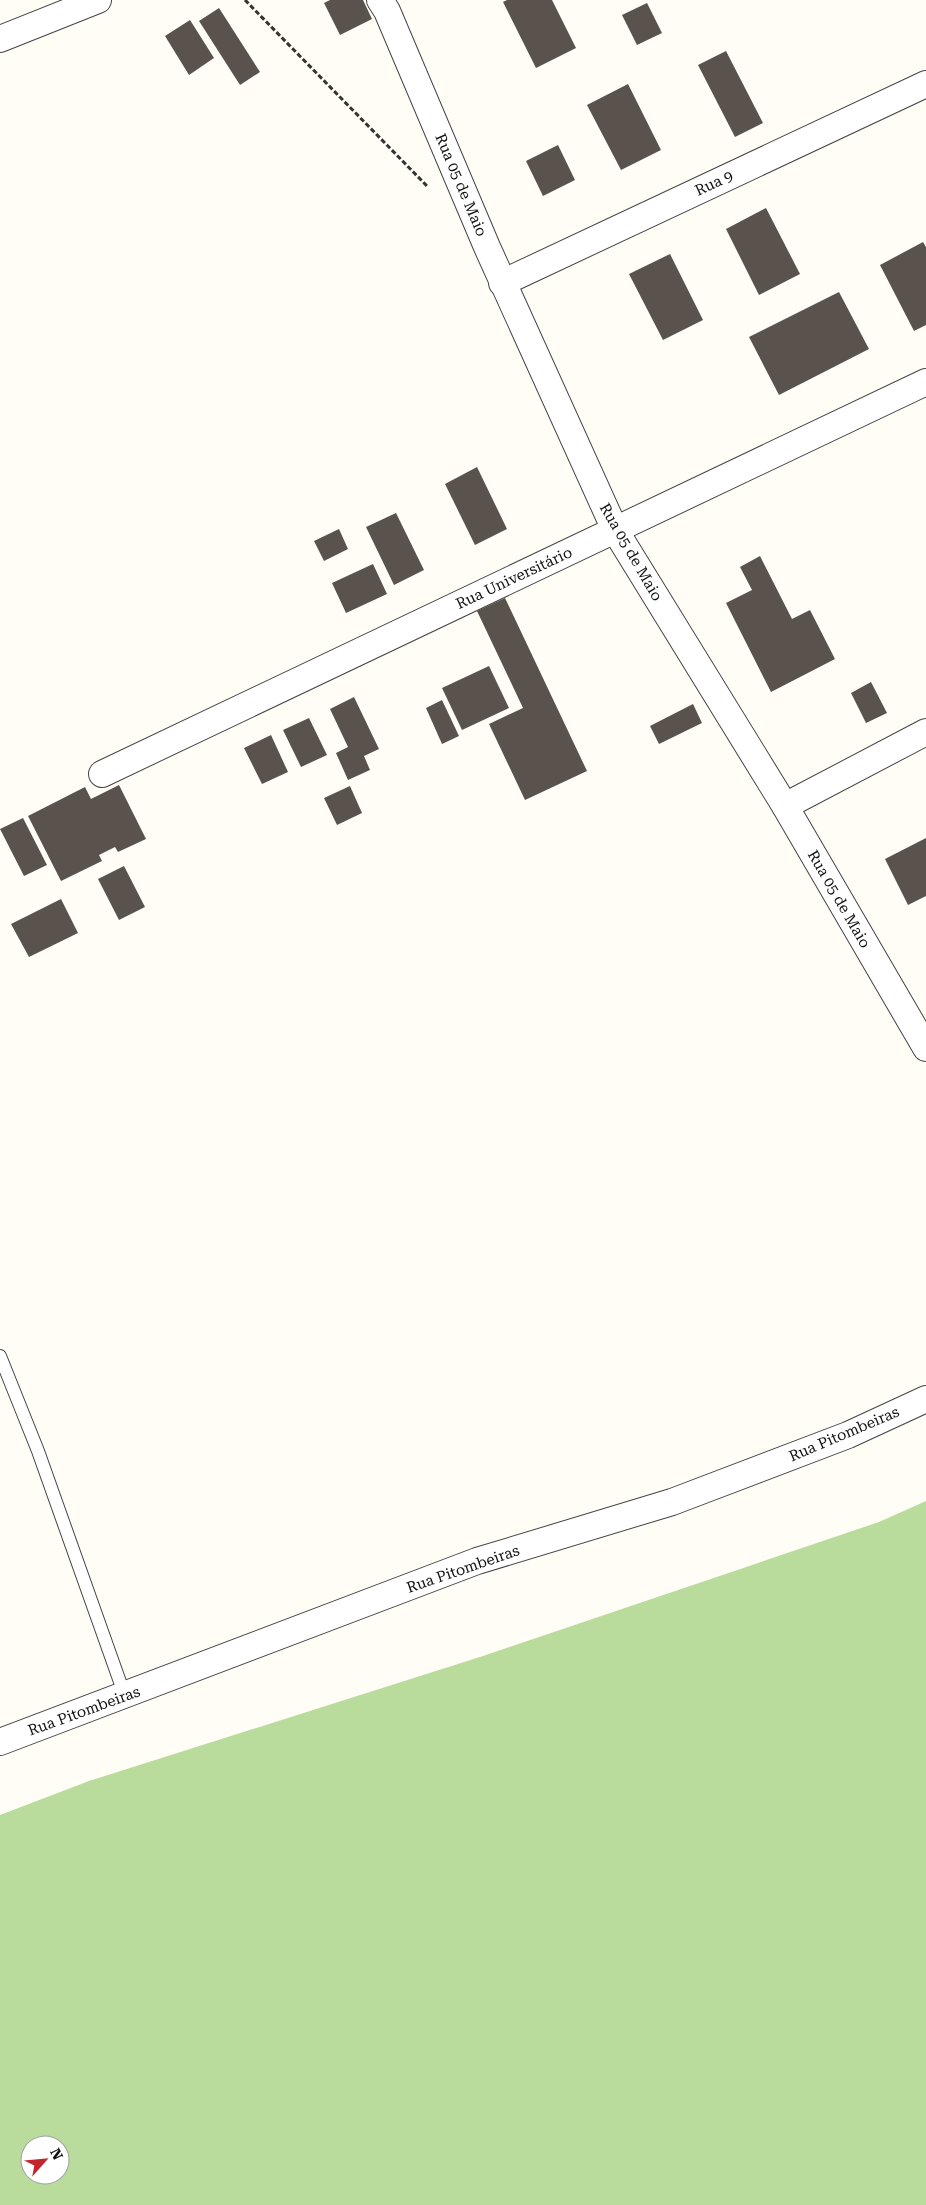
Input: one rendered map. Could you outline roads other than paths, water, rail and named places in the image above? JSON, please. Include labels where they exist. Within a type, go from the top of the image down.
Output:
[{"type":"street","points":[[0,39],[98,0]]},
{"type":"street","name":"Rua 05 de Maio","points":[[391,4],[502,283],[615,530],[785,806],[926,1048]]},
{"type":"street","name":"Rua 9","points":[[502,283],[926,84]]},
{"type":"street","name":"Rua Universitário","points":[[102,774],[926,382]]},
{"type":"street","points":[[785,806],[926,732]]},
{"type":"street","name":"Rua Pitombeiras","points":[[0,1742],[478,1561],[672,1502],[848,1435],[926,1399]]},
{"type":"lane","points":[[0,1356],[38,1451],[125,1696]]}]
